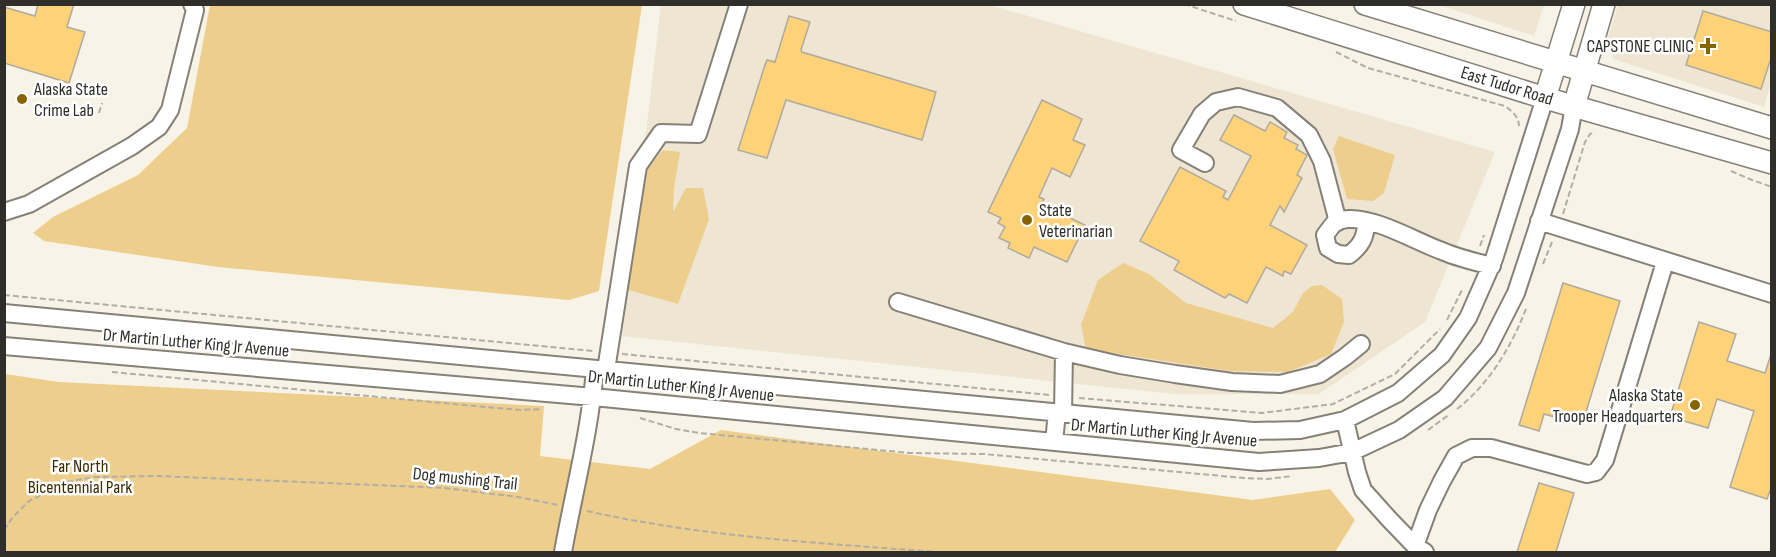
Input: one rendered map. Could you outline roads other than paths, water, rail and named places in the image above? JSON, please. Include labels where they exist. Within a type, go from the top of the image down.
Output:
[{"type":"main road","name":"East Tudor Road","points":[[1365,4],[1772,128]]},
{"type":"main road","points":[[1545,98],[1574,4]]},
{"type":"main road","points":[[1574,106],[1604,4]]},
{"type":"main road","name":"East Tudor Road","points":[[1241,13],[1772,163]]},
{"type":"street","points":[[4,212],[28,204],[132,146],[159,127],[170,110],[195,10],[192,4]]},
{"type":"street","points":[[563,552],[586,445],[593,397],[600,369],[608,353],[638,166],[661,133],[698,134],[739,4]]},
{"type":"street","points":[[1205,163],[1181,150],[1202,114],[1216,102],[1238,97],[1277,108],[1309,135],[1322,161],[1338,222]]},
{"type":"street","name":"Dr Martin Luther King Jr Avenue","points":[[4,313],[600,369],[1061,407],[1253,431],[1300,430],[1345,420],[1398,393],[1442,355],[1468,318],[1483,264],[1545,98]]},
{"type":"street","name":"Dr Martin Luther King Jr Avenue","points":[[4,346],[593,397],[1259,462],[1319,458],[1352,452],[1399,430],[1445,398],[1488,348],[1516,293],[1570,129],[1574,106]]},
{"type":"street","points":[[1365,222],[1364,238],[1358,248],[1349,255],[1338,254],[1328,248],[1325,235],[1335,222],[1350,219],[1365,222],[1402,233],[1459,258],[1483,264]]},
{"type":"street","points":[[1539,221],[1772,294]]},
{"type":"street","points":[[1420,549],[1428,510],[1447,472],[1456,456],[1472,448],[1491,448],[1587,474],[1596,472],[1605,460],[1665,262]]},
{"type":"street","points":[[898,302],[1064,352],[1120,365],[1232,382],[1280,384],[1320,374],[1361,344]]},
{"type":"street","points":[[1054,442],[1061,407],[1064,352]]},
{"type":"street","points":[[1345,420],[1363,490],[1420,549]]},
{"type":"place","name":"CAPSTONE CLINIC","points":[[1708,46]]},
{"type":"place","name":"Alaska State Crime Lab","points":[[22,99]]},
{"type":"place","name":"State Veterinarian","points":[[1027,220]]},
{"type":"place","name":"Alaska State Trooper Headquarters","points":[[1695,405]]},
{"type":"park label","name":"Far North Bicentennial Park","points":[[80,476]]}]
